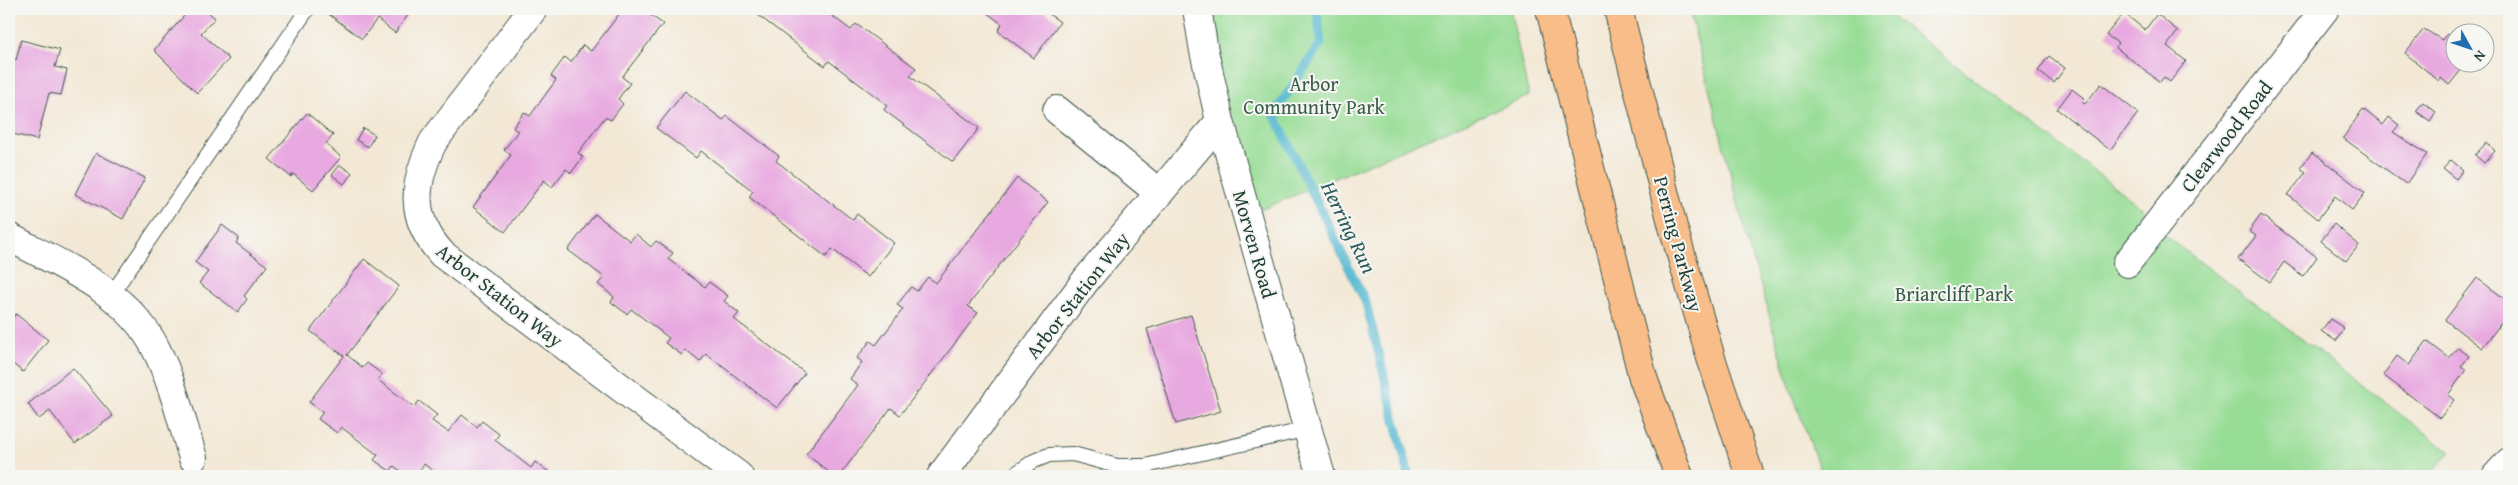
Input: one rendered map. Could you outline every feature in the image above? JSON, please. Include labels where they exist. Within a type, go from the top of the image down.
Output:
[{"type":"main road","points":[[1550,9],[1643,378],[1679,476]]},
{"type":"main road","name":"Perring Parkway","points":[[1618,9],[1673,227],[1711,358],[1750,476]]},
{"type":"street","name":"Arbor Station Way","points":[[533,9],[433,142],[424,162],[416,197],[424,228],[432,243],[442,254],[739,476]]},
{"type":"street","name":"Morven Road","points":[[1197,9],[1204,51],[1220,121],[1321,476]]},
{"type":"street","name":"Clearwood Road","points":[[2127,263],[2325,9]]},
{"type":"street","points":[[1057,110],[1158,192]]},
{"type":"street","name":"Arbor Station Way","points":[[941,476],[1086,280],[1158,192],[1220,121]]},
{"type":"street","points":[[9,237],[88,280],[111,295],[135,318],[156,348],[175,398],[192,458]]},
{"type":"street","points":[[2496,476],[2509,462]]},
{"type":"lane","points":[[111,295],[307,10]]},
{"type":"lane","points":[[1012,476],[1034,461],[1049,455],[1073,454],[1117,466],[1144,466],[1308,429]]},
{"type":"green space","name":"Arbor Community Park","points":[[1198,9],[1510,9],[1529,96],[1260,210],[1198,17]]},
{"type":"green space","name":"Briarcliff Park","points":[[1689,9],[1882,9],[2145,210],[2140,216],[2450,452],[2429,476],[1822,476],[1789,384],[1744,227]]},
{"type":"building","points":[[190,9],[205,9],[215,18],[201,33],[229,59],[197,93],[154,50]]},
{"type":"building","points":[[322,9],[408,9],[411,11],[395,33],[377,19],[362,39]]},
{"type":"building","points":[[623,9],[642,9],[663,24],[622,77],[630,83],[618,99],[623,104],[611,120],[605,117],[578,153],[583,157],[571,173],[566,169],[552,187],[544,180],[505,232],[473,207],[511,155],[504,150],[518,131],[513,128],[524,112],[530,116],[556,80],[551,76],[565,57],[571,62],[583,45],[591,51]]},
{"type":"building","points":[[757,9],[823,9],[851,30],[856,24],[916,68],[910,76],[979,128],[953,162],[884,110],[887,105],[829,61],[825,66],[754,12]]},
{"type":"building","points":[[982,9],[1042,9],[1060,22],[1034,58],[998,31],[1002,24]]},
{"type":"building","points":[[2124,13],[2145,30],[2157,14],[2178,31],[2167,46],[2186,61],[2170,82],[2164,77],[2160,82],[2115,47],[2118,43],[2106,35]]},
{"type":"building","points":[[2424,29],[2442,40],[2446,35],[2446,72],[2460,72],[2449,85],[2441,78],[2439,81],[2405,53]]},
{"type":"building","points":[[21,40],[60,50],[55,67],[67,70],[61,95],[49,93],[37,140],[9,133],[9,58],[16,60]]},
{"type":"building","points":[[2049,56],[2065,68],[2054,83],[2038,71]]},
{"type":"building","points":[[2101,84],[2138,113],[2110,150],[2057,109],[2072,89],[2085,99],[2082,102],[2085,104]]},
{"type":"building","points":[[685,91],[723,120],[727,116],[779,156],[776,161],[853,220],[857,214],[894,243],[868,277],[832,249],[826,257],[749,197],[753,191],[701,151],[696,158],[656,128]]},
{"type":"building","points":[[2423,102],[2436,112],[2430,121],[2416,111]]},
{"type":"building","points":[[2363,109],[2383,125],[2389,117],[2399,125],[2393,132],[2427,154],[2406,184],[2343,138]]},
{"type":"building","points":[[307,113],[333,135],[326,144],[341,157],[313,190],[293,174],[291,177],[269,159]]},
{"type":"building","points":[[363,128],[375,135],[368,147],[356,140]]},
{"type":"building","points":[[2487,142],[2495,151],[2484,163],[2475,155]]},
{"type":"building","points":[[96,153],[145,178],[123,219],[75,194]]},
{"type":"building","points":[[2312,153],[2365,193],[2352,210],[2335,196],[2318,219],[2288,195],[2306,172],[2300,168]]},
{"type":"building","points":[[2451,160],[2463,170],[2456,179],[2443,169]]},
{"type":"building","points":[[340,165],[352,173],[344,184],[332,175]]},
{"type":"building","points":[[1017,178],[1048,202],[968,306],[978,313],[900,415],[891,408],[839,476],[834,476],[806,454],[858,385],[850,379],[862,362],[857,358],[870,341],[876,345],[903,309],[897,305],[911,287],[917,291],[928,277],[936,283]]},
{"type":"building","points":[[595,214],[630,241],[636,234],[651,247],[656,241],[673,253],[668,259],[705,287],[709,282],[728,296],[724,301],[739,313],[734,319],[805,373],[777,408],[706,354],[700,362],[685,350],[682,355],[665,343],[669,338],[631,309],[627,314],[611,302],[614,297],[598,284],[604,277],[568,250]]},
{"type":"building","points":[[2261,215],[2317,257],[2303,276],[2284,262],[2270,282],[2238,259],[2256,236],[2249,231]]},
{"type":"building","points":[[2334,224],[2359,245],[2346,261],[2321,241]]},
{"type":"building","points":[[222,225],[239,238],[236,243],[267,266],[244,296],[247,299],[238,312],[199,283],[208,272],[195,262]]},
{"type":"building","points":[[364,259],[399,286],[347,355],[363,368],[367,363],[382,374],[378,380],[414,407],[419,401],[437,415],[432,421],[448,432],[462,415],[477,427],[482,421],[499,434],[495,440],[531,468],[535,462],[552,474],[551,476],[440,476],[424,464],[415,476],[407,476],[394,466],[390,471],[374,460],[378,455],[341,427],[337,433],[318,419],[323,412],[309,402],[344,356],[310,331]]},
{"type":"building","points":[[2477,278],[2509,302],[2509,313],[2482,348],[2445,320]]},
{"type":"building","points":[[16,314],[48,340],[23,372],[9,361],[9,323]]},
{"type":"building","points":[[1191,315],[1221,411],[1176,424],[1147,329]]},
{"type":"building","points":[[2330,319],[2344,328],[2336,341],[2321,331]]},
{"type":"building","points":[[2427,341],[2449,358],[2458,347],[2469,356],[2461,367],[2466,370],[2448,395],[2454,400],[2440,418],[2383,375],[2397,356],[2409,365]]},
{"type":"building","points":[[73,368],[113,416],[75,444],[50,411],[39,419],[28,404]]},
{"type":"waterway","name":"Herring Run","points":[[1317,9],[1321,43],[1274,114],[1366,303],[1409,476]]}]
